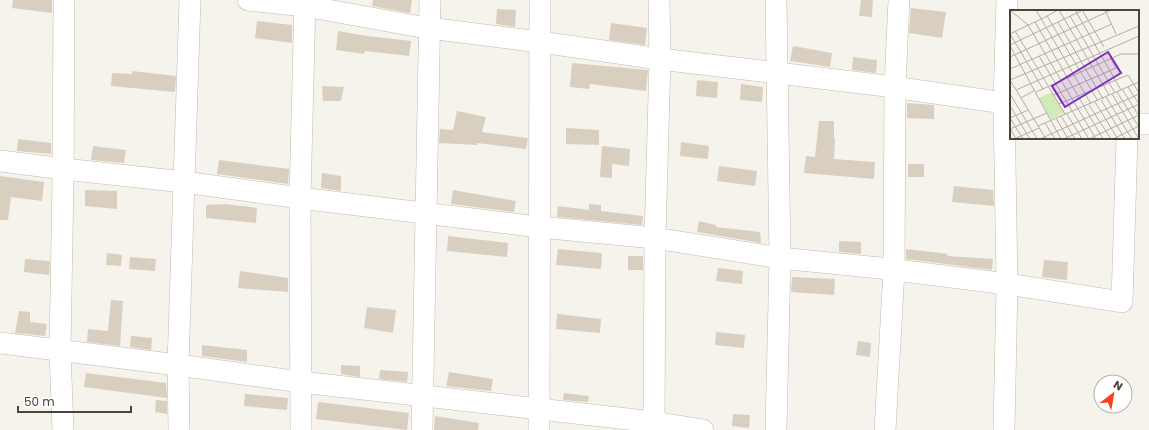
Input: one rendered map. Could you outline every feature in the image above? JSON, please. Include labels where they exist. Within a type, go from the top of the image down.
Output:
[{"type":"street","points":[[63,430],[60,351],[64,169],[64,0]]},
{"type":"street","points":[[179,430],[178,365],[190,0]]},
{"type":"street","points":[[248,0],[305,3],[429,28],[660,59],[895,87],[1008,104]]},
{"type":"street","points":[[422,430],[430,0]]},
{"type":"street","points":[[538,430],[540,0]]},
{"type":"street","points":[[654,426],[655,238],[660,59],[660,0]]},
{"type":"street","points":[[776,0],[780,258],[776,430]]},
{"type":"street","points":[[885,430],[894,270],[895,87],[899,0]]},
{"type":"street","points":[[1004,430],[1007,284],[1008,104],[1006,0]]},
{"type":"street","points":[[301,430],[300,198],[305,3]]},
{"type":"street","points":[[0,161],[184,182],[300,198],[539,227],[655,238],[780,258],[1007,284],[1122,302],[1127,139]]},
{"type":"street","points":[[0,343],[301,382],[538,408],[654,426],[704,430]]},
{"type":"building","points":[[13,0],[52,0],[52,13],[12,8]]},
{"type":"building","points":[[373,0],[412,0],[410,13],[372,6]]},
{"type":"building","points":[[861,0],[873,0],[872,17],[859,16]]},
{"type":"building","points":[[911,8],[946,12],[942,38],[909,33]]},
{"type":"building","points":[[497,9],[516,10],[515,27],[496,24]]},
{"type":"building","points":[[257,21],[292,25],[292,43],[255,38]]},
{"type":"building","points":[[611,23],[647,28],[645,45],[609,40]]},
{"type":"building","points":[[338,31],[411,41],[409,56],[365,51],[364,54],[336,50]]},
{"type":"building","points":[[793,46],[832,53],[830,67],[790,61]]},
{"type":"building","points":[[853,57],[877,60],[876,73],[852,70]]},
{"type":"building","points":[[572,63],[648,70],[646,91],[590,84],[589,89],[570,87]]},
{"type":"building","points":[[132,71],[176,76],[175,92],[111,86],[112,73],[132,74]]},
{"type":"building","points":[[697,80],[718,82],[717,98],[696,96]]},
{"type":"building","points":[[741,84],[763,87],[762,102],[740,100]]},
{"type":"building","points":[[322,86],[344,87],[341,101],[323,101]]},
{"type":"building","points":[[907,103],[934,105],[934,119],[907,118]]},
{"type":"building","points":[[457,111],[486,117],[482,132],[528,138],[526,149],[477,143],[477,145],[439,143],[440,129],[453,130]]},
{"type":"building","points":[[819,121],[834,121],[834,159],[875,162],[874,179],[804,173],[806,156],[815,157]]},
{"type":"building","points":[[566,128],[599,130],[599,145],[566,144]]},
{"type":"building","points":[[18,139],[51,143],[51,154],[17,151]]},
{"type":"building","points":[[681,142],[709,146],[708,159],[680,156]]},
{"type":"building","points":[[93,146],[126,150],[124,163],[91,160]]},
{"type":"building","points":[[602,146],[630,149],[629,166],[612,164],[612,178],[600,177]]},
{"type":"building","points":[[219,160],[289,169],[288,184],[217,174]]},
{"type":"building","points":[[908,164],[924,164],[924,177],[908,177]]},
{"type":"building","points":[[719,166],[757,171],[755,186],[717,181]]},
{"type":"building","points":[[322,173],[341,176],[341,191],[321,188]]},
{"type":"building","points":[[0,176],[44,182],[42,201],[11,197],[8,220],[0,220]]},
{"type":"building","points":[[954,186],[993,190],[994,206],[952,202]]},
{"type":"building","points":[[85,190],[117,191],[117,209],[85,206]]},
{"type":"building","points":[[453,190],[516,201],[514,212],[451,204]]},
{"type":"building","points":[[226,204],[257,208],[256,223],[206,218],[206,205]]},
{"type":"building","points":[[589,204],[601,205],[601,211],[643,216],[642,225],[557,217],[558,206],[589,210]]},
{"type":"building","points":[[699,221],[716,225],[716,227],[760,232],[761,243],[697,232]]},
{"type":"building","points":[[448,236],[508,243],[507,257],[447,251]]},
{"type":"building","points":[[839,241],[861,242],[861,254],[839,252]]},
{"type":"building","points":[[558,249],[602,253],[601,269],[556,265]]},
{"type":"building","points":[[906,249],[948,254],[947,256],[993,259],[992,270],[906,259]]},
{"type":"building","points":[[107,253],[122,255],[121,266],[106,265]]},
{"type":"building","points":[[628,256],[643,256],[643,270],[628,270]]},
{"type":"building","points":[[130,257],[156,259],[155,271],[129,269]]},
{"type":"building","points":[[25,259],[50,261],[49,275],[24,272]]},
{"type":"building","points":[[1044,260],[1068,262],[1067,280],[1042,277]]},
{"type":"building","points":[[718,268],[743,271],[742,284],[716,281]]},
{"type":"building","points":[[240,271],[288,278],[288,292],[238,288]]},
{"type":"building","points":[[792,277],[835,279],[834,295],[791,292]]},
{"type":"building","points":[[111,300],[123,301],[120,346],[87,342],[88,329],[108,331]]},
{"type":"building","points":[[367,307],[396,310],[393,333],[364,328]]},
{"type":"building","points":[[19,311],[30,312],[30,322],[47,324],[45,336],[15,333]]},
{"type":"building","points":[[557,314],[601,319],[600,333],[556,329]]},
{"type":"building","points":[[716,332],[745,335],[744,348],[715,345]]},
{"type":"building","points":[[131,336],[152,338],[151,350],[130,347]]},
{"type":"building","points":[[858,341],[871,343],[870,357],[856,355]]},
{"type":"building","points":[[202,345],[247,350],[247,362],[202,356]]},
{"type":"building","points":[[341,365],[360,366],[360,377],[341,374]]},
{"type":"building","points":[[380,370],[408,372],[407,382],[379,379]]},
{"type":"building","points":[[449,372],[493,379],[491,391],[446,386]]},
{"type":"building","points":[[86,373],[166,383],[167,398],[84,387]]},
{"type":"building","points":[[564,393],[589,396],[588,402],[563,400]]},
{"type":"building","points":[[245,394],[288,398],[287,410],[244,406]]},
{"type":"building","points":[[156,400],[167,401],[167,414],[155,412]]},
{"type":"building","points":[[318,402],[409,413],[407,430],[316,419]]},
{"type":"building","points":[[733,414],[750,415],[749,428],[732,426]]},
{"type":"building","points":[[435,416],[479,423],[478,430],[434,430]]}]
